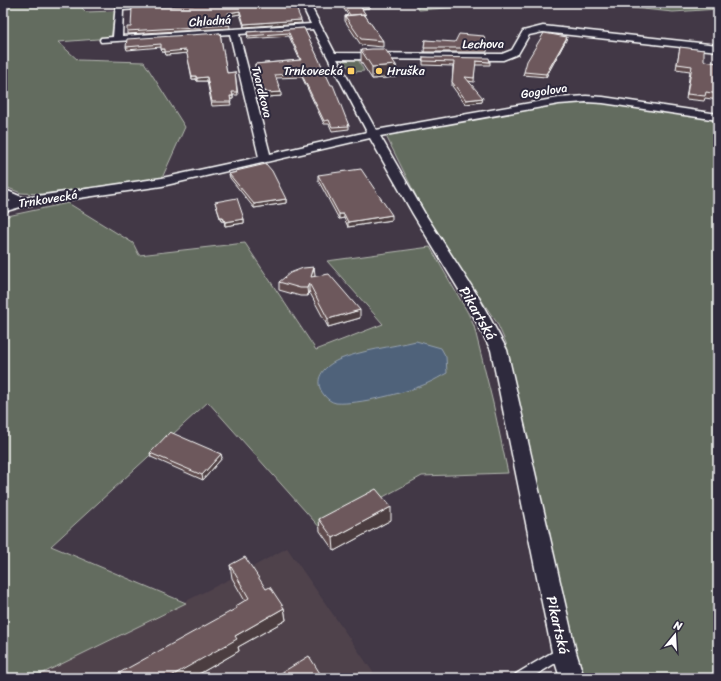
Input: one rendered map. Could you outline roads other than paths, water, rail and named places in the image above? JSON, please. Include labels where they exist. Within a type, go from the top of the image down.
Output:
[{"type":"street","points":[[117,39],[120,6],[200,3]]},
{"type":"street","name":"Pikartská","points":[[305,3],[331,56],[374,134],[419,214],[488,326],[499,350],[564,652],[572,678]]},
{"type":"street","name":"Chladná","points":[[104,40],[317,26]]},
{"type":"street","name":"Lechova","points":[[331,56],[503,57],[514,52],[526,33],[543,29],[718,48]]},
{"type":"street","name":"Tvardkova","points":[[234,32],[265,159]]},
{"type":"street","name":"Gogolova","points":[[374,134],[573,99],[603,100],[718,117]]},
{"type":"street","name":"Trnkovecká","points":[[3,208],[22,202],[162,182],[374,134]]},
{"type":"street","points":[[3,193],[22,202]]},
{"type":"lane","points":[[520,678],[564,652]]},
{"type":"water","points":[[416,341],[441,348],[446,357],[447,373],[419,387],[369,400],[334,403],[324,395],[319,384],[321,374],[328,366],[338,360],[367,351]]},
{"type":"place","name":"Trnkovecká","points":[[351,71]]},
{"type":"place","name":"Hruška","points":[[379,71]]}]
